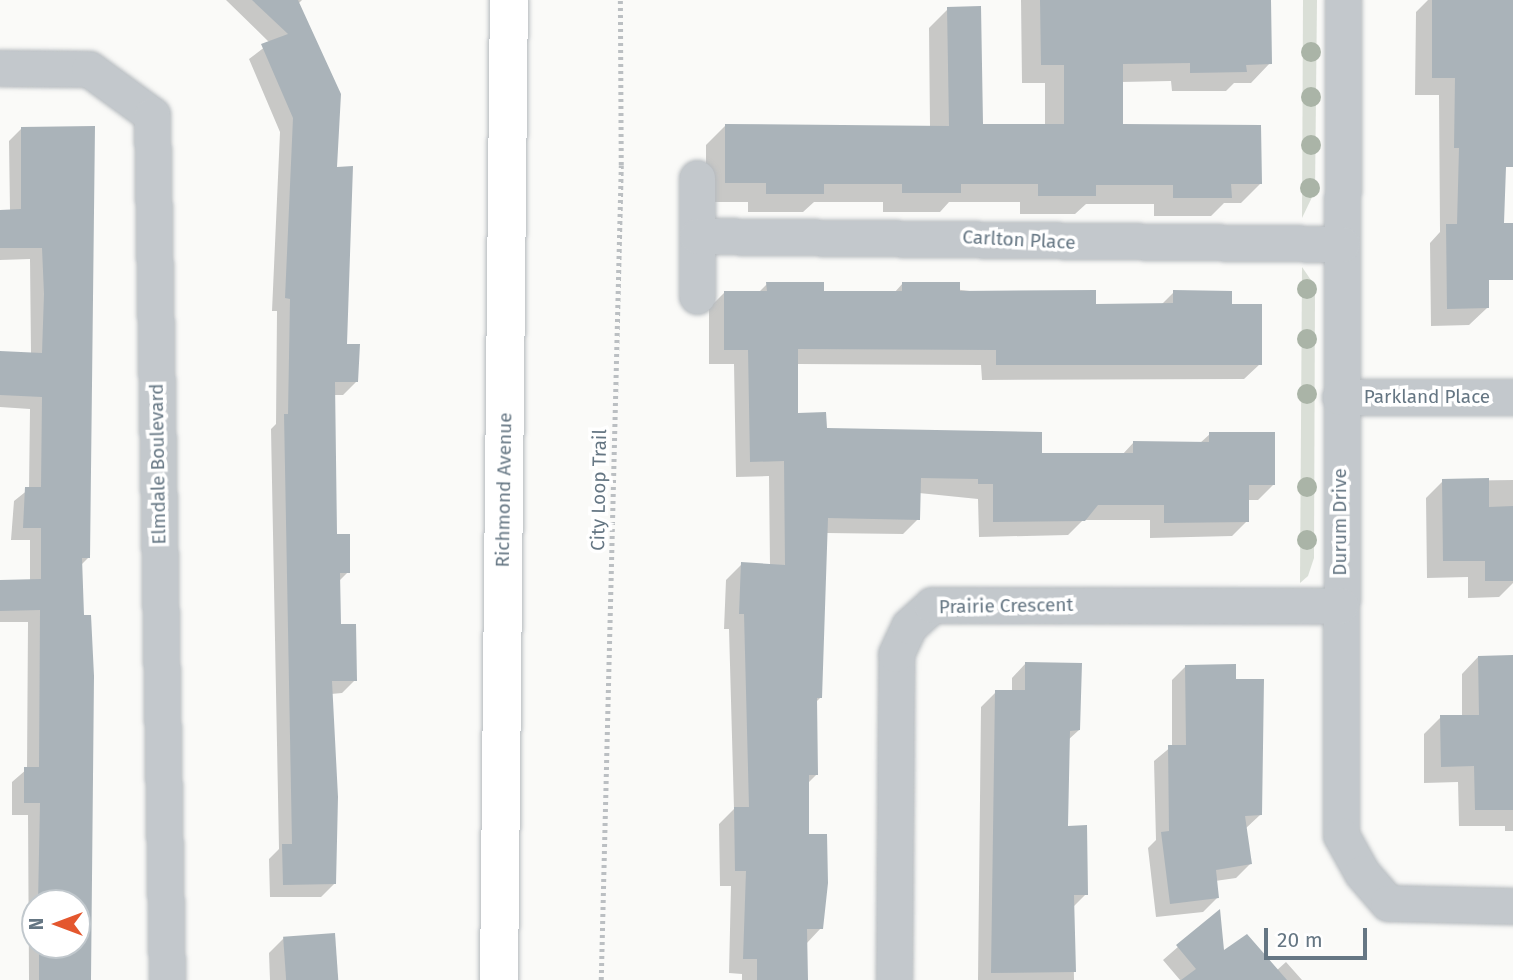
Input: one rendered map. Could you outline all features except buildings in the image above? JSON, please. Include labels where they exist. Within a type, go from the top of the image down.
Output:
[{"type":"main road","name":"Richmond Avenue","points":[[499,980],[509,0]]},
{"type":"street","name":"Durum Drive","points":[[1343,0],[1341,835],[1362,873],[1388,903],[1513,906]]},
{"type":"street","name":"Elmdale Boulevard","points":[[0,68],[89,69],[152,115],[167,980]]},
{"type":"street","points":[[697,178],[697,296]]},
{"type":"street","name":"Carlton Place","points":[[697,236],[1342,244]]},
{"type":"street","name":"Parkland Place","points":[[1340,397],[1513,397]]},
{"type":"street","name":"Prairie Crescent","points":[[894,980],[896,654],[909,626],[932,605],[1340,606]]},
{"type":"path","name":"City Loop Trail","points":[[601,980],[621,165],[620,0]]},
{"type":"shaded area","points":[[1303,0],[1317,0],[1315,191],[1302,218]]},
{"type":"shaded area","points":[[1302,267],[1315,286],[1314,558],[1308,576],[1300,583]]}]
